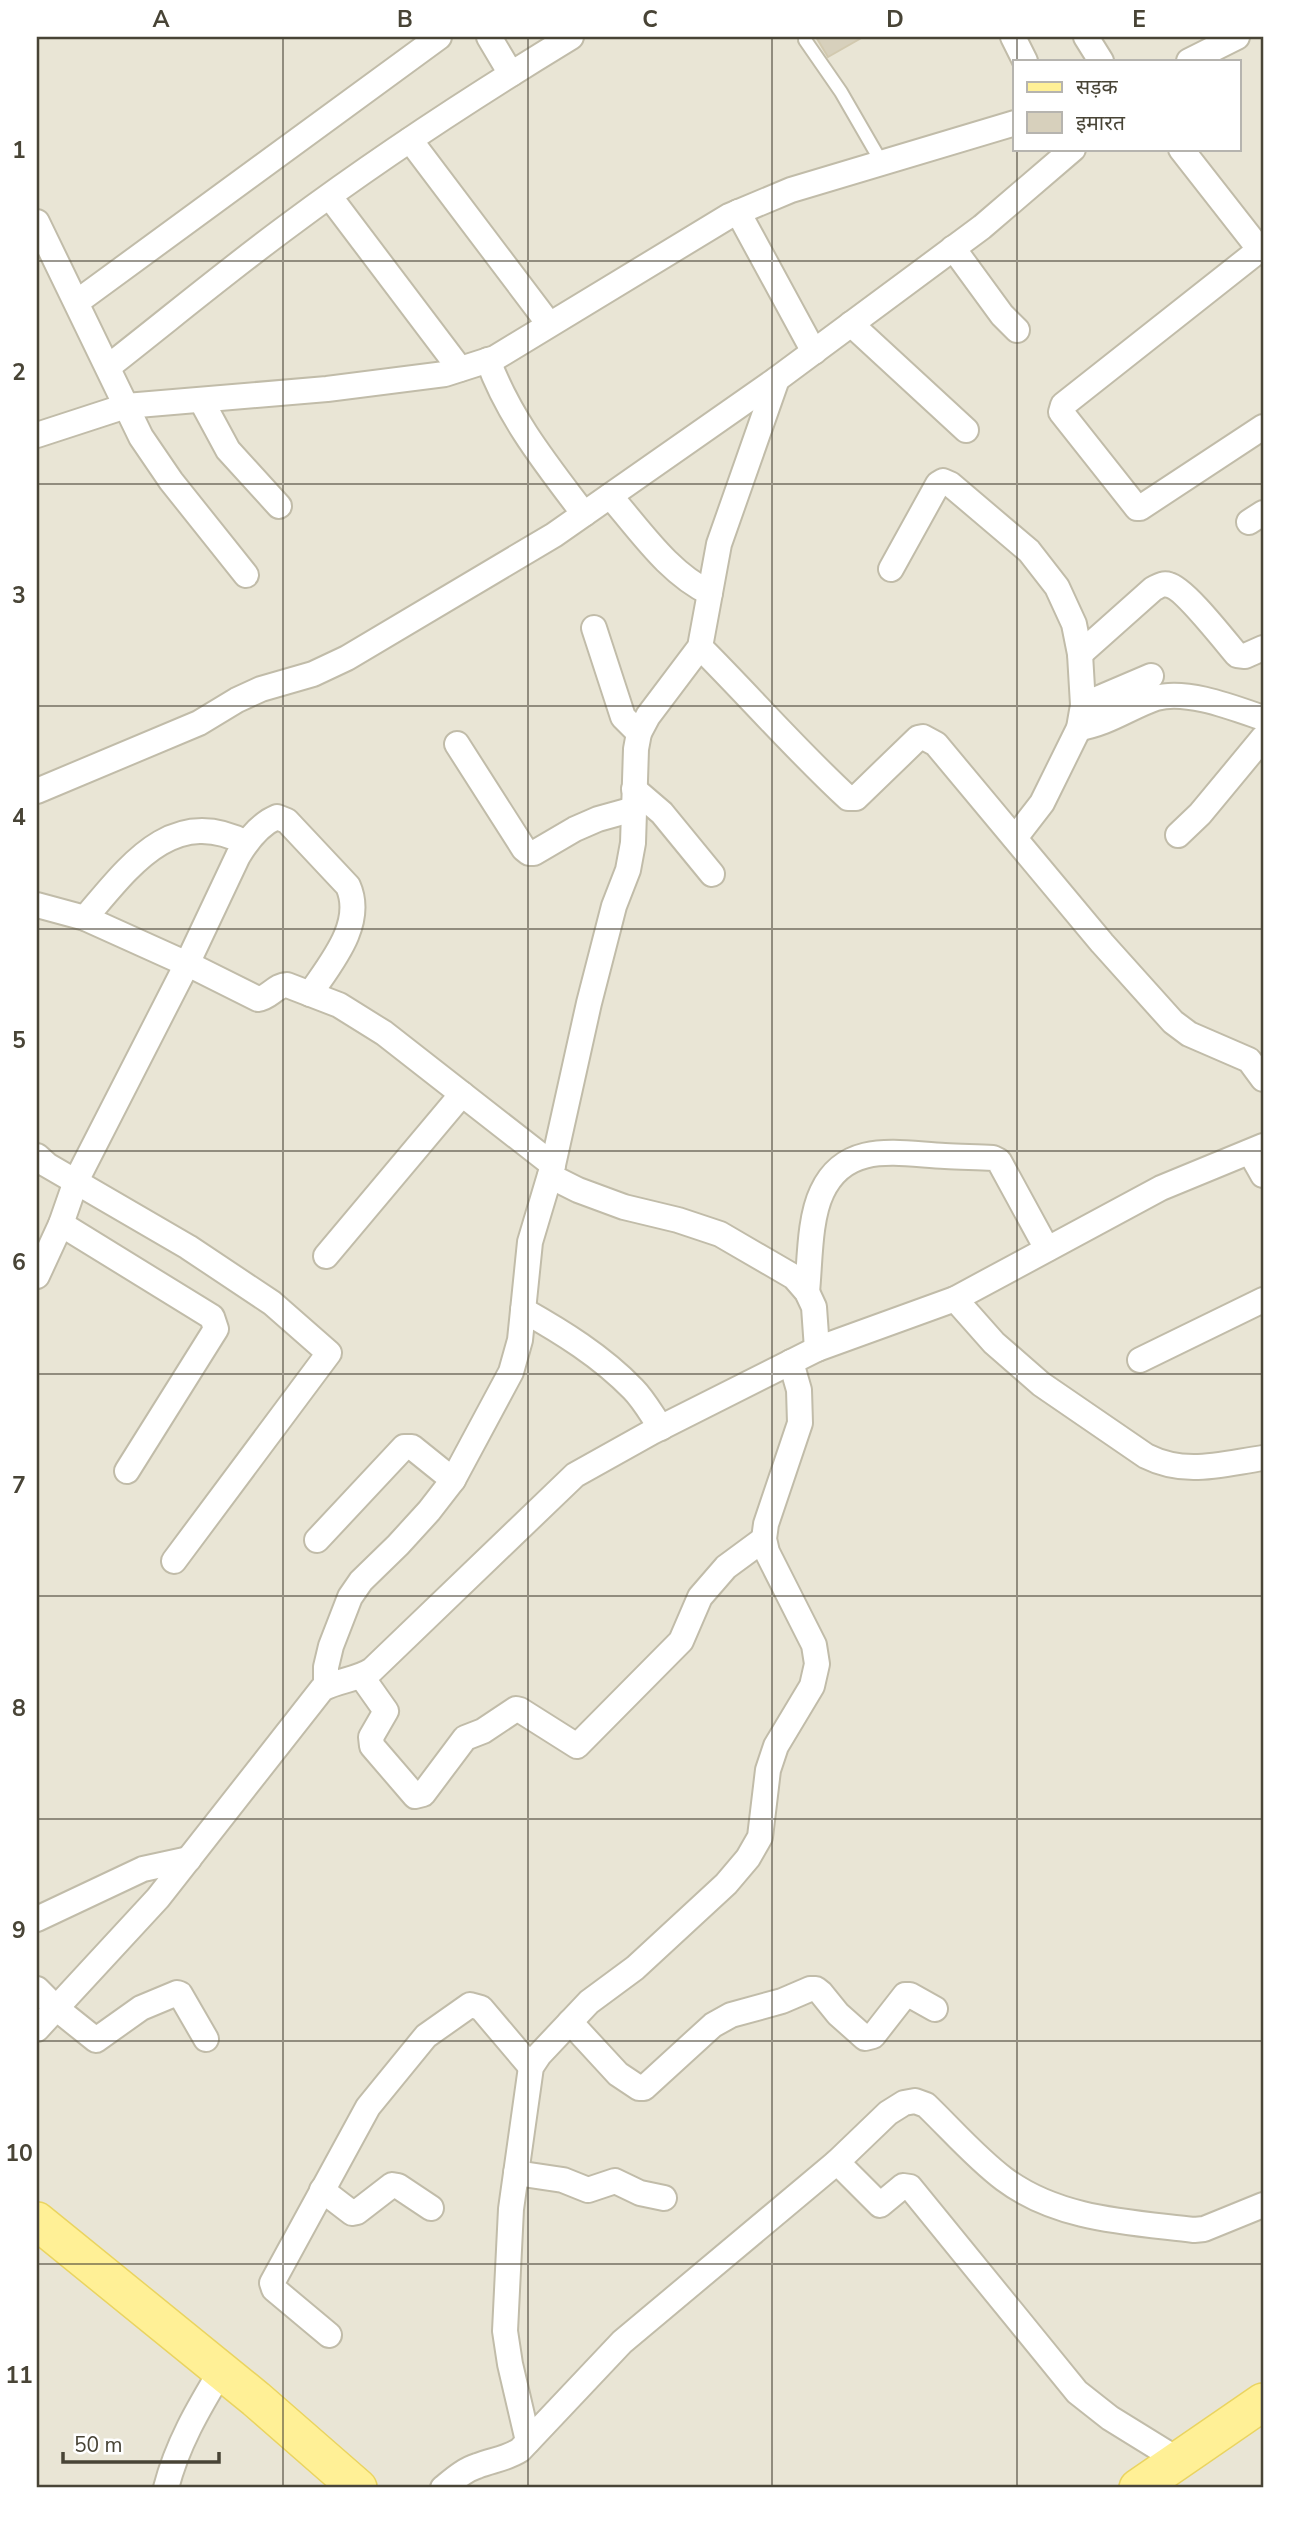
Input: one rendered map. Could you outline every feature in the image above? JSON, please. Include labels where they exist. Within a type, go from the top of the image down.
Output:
[{"type":"main road","points":[[37,2221],[221,2371],[358,2488]]},
{"type":"main road","points":[[1138,2488],[1263,2402]]},
{"type":"street","points":[[77,302],[439,37]]},
{"type":"street","points":[[489,37],[510,74]]},
{"type":"street","points":[[108,367],[288,226],[410,140],[571,37]]},
{"type":"street","points":[[1013,37],[1024,60]]},
{"type":"street","points":[[1086,37],[1100,60]]},
{"type":"street","points":[[1191,60],[1237,37]]},
{"type":"street","points":[[37,435],[126,406],[327,388],[445,374],[488,360],[738,212],[792,190],[1013,124]]},
{"type":"street","points":[[410,140],[549,324]]},
{"type":"street","points":[[37,791],[199,723],[261,689],[313,674],[347,658],[554,535],[814,352],[982,227],[1072,150]]},
{"type":"street","points":[[1182,150],[1262,249],[1063,405],[1061,412],[1137,508],[1263,427]]},
{"type":"street","points":[[330,197],[460,369]]},
{"type":"street","points":[[738,212],[814,352]]},
{"type":"street","points":[[37,222],[151,452],[246,575]]},
{"type":"street","points":[[953,248],[1002,315],[1017,330]]},
{"type":"street","points":[[851,324],[966,430]]},
{"type":"street","points":[[488,360],[506,402],[528,440],[584,514]]},
{"type":"street","points":[[326,1686],[326,1667],[331,1646],[350,1597],[361,1581],[398,1545],[453,1480],[511,1372],[520,1340],[530,1242],[551,1170],[614,906],[628,870],[633,843],[636,749],[639,733],[648,716],[700,647],[719,544],[777,379]]},
{"type":"street","points":[[201,400],[215,431],[228,450],[279,506]]},
{"type":"street","points":[[891,569],[938,484],[943,481],[1029,551],[1056,587],[1074,624],[1080,654],[1081,716],[1042,803],[1015,838]]},
{"type":"street","points":[[610,496],[673,569],[693,585],[710,593]]},
{"type":"street","points":[[1080,654],[1153,589],[1167,584],[1186,597],[1237,655],[1245,656],[1263,648]]},
{"type":"street","points":[[594,628],[624,717],[639,733]]},
{"type":"street","points":[[700,647],[798,752],[848,798],[856,798],[918,738],[923,737],[936,744],[1102,943],[1173,1022],[1189,1034],[1249,1060],[1263,1079]]},
{"type":"street","points":[[1081,716],[1151,676]]},
{"type":"street","points":[[1081,716],[1096,725],[1156,698],[1180,695],[1263,718]]},
{"type":"street","points":[[1178,835],[1208,805],[1263,738]]},
{"type":"street","points":[[457,744],[529,853],[534,853],[634,799]]},
{"type":"street","points":[[634,799],[662,813],[712,874]]},
{"type":"street","points":[[37,1276],[61,1224],[76,1181],[187,964],[237,856],[269,820],[281,817],[348,887],[354,898],[352,918],[339,951],[310,994]]},
{"type":"street","points":[[85,918],[146,851],[161,841],[207,831],[227,833],[246,843]]},
{"type":"street","points":[[37,905],[85,918],[258,999],[282,985],[292,986],[339,1005],[375,1027],[462,1094],[578,1190],[720,1234],[794,1277],[807,1292],[814,1307],[817,1349]]},
{"type":"street","points":[[326,1256],[462,1094]]},
{"type":"street","points":[[37,2029],[158,1898],[322,1689],[332,1683],[362,1677],[372,1670],[575,1475],[817,1349],[955,1299],[1161,1188],[1257,1149],[1263,1175]]},
{"type":"street","points":[[807,1292],[815,1212],[821,1193],[831,1175],[857,1157],[890,1152],[993,1158],[999,1161],[1047,1249]]},
{"type":"street","points":[[37,1156],[47,1165],[188,1247],[272,1303],[329,1353],[174,1561]]},
{"type":"street","points":[[61,1224],[212,1317],[215,1322],[216,1329],[127,1471]]},
{"type":"street","points":[[955,1299],[994,1343],[1041,1384],[1146,1456],[1165,1465],[1183,1468],[1263,1458]]},
{"type":"street","points":[[1140,1360],[1263,1300]]},
{"type":"street","points":[[523,1310],[558,1330],[604,1363],[634,1390],[661,1428]]},
{"type":"street","points":[[528,2441],[505,2331],[511,2209],[531,2067],[589,2002],[635,1968],[726,1884],[748,1858],[760,1837],[768,1770],[776,1746],[812,1686],[817,1664],[814,1645],[767,1552],[764,1539],[766,1524],[800,1423],[799,1390],[791,1362]]},
{"type":"street","points":[[317,1540],[404,1447],[412,1447],[453,1480]]},
{"type":"street","points":[[362,1677],[386,1712],[371,1737],[372,1746],[415,1796],[423,1794],[465,1738],[483,1731],[516,1709],[577,1746],[681,1641],[700,1597],[726,1567],[764,1539]]},
{"type":"street","points":[[37,1919],[143,1870],[189,1859]]},
{"type":"street","points":[[37,1989],[96,2040],[141,2008],[177,1993],[206,2039]]},
{"type":"street","points":[[570,2022],[618,2074],[639,2088],[644,2088],[713,2025],[731,2015],[782,2001],[810,1989],[821,1993],[838,2014],[865,2038],[873,2036],[905,1996],[910,1995],[935,2009]]},
{"type":"street","points":[[329,2335],[274,2290],[272,2283],[368,2107],[426,2036],[470,2005],[481,2008],[531,2067]]},
{"type":"street","points":[[443,2488],[464,2472],[508,2458],[520,2450],[622,2342],[837,2162],[888,2113],[904,2103],[915,2101],[926,2105],[1003,2179],[1029,2195],[1069,2211],[1100,2219],[1194,2230],[1204,2229],[1263,2205]]},
{"type":"street","points":[[837,2162],[880,2205],[903,2186],[909,2187],[1077,2392],[1110,2418],[1178,2460]]},
{"type":"street","points":[[516,2172],[563,2180],[588,2190],[615,2181],[640,2193],[664,2198]]},
{"type":"street","points":[[322,2190],[352,2213],[392,2185],[398,2186],[431,2208]]},
{"type":"street","points":[[166,2488],[189,2423],[221,2371]]},
{"type":"lane","points":[[805,40],[841,92],[882,163]]},
{"type":"shaded area","points":[[37,37],[1263,37],[1263,2488],[37,2488]]},
{"type":"building","points":[[816,37],[863,37],[828,57]]}]
